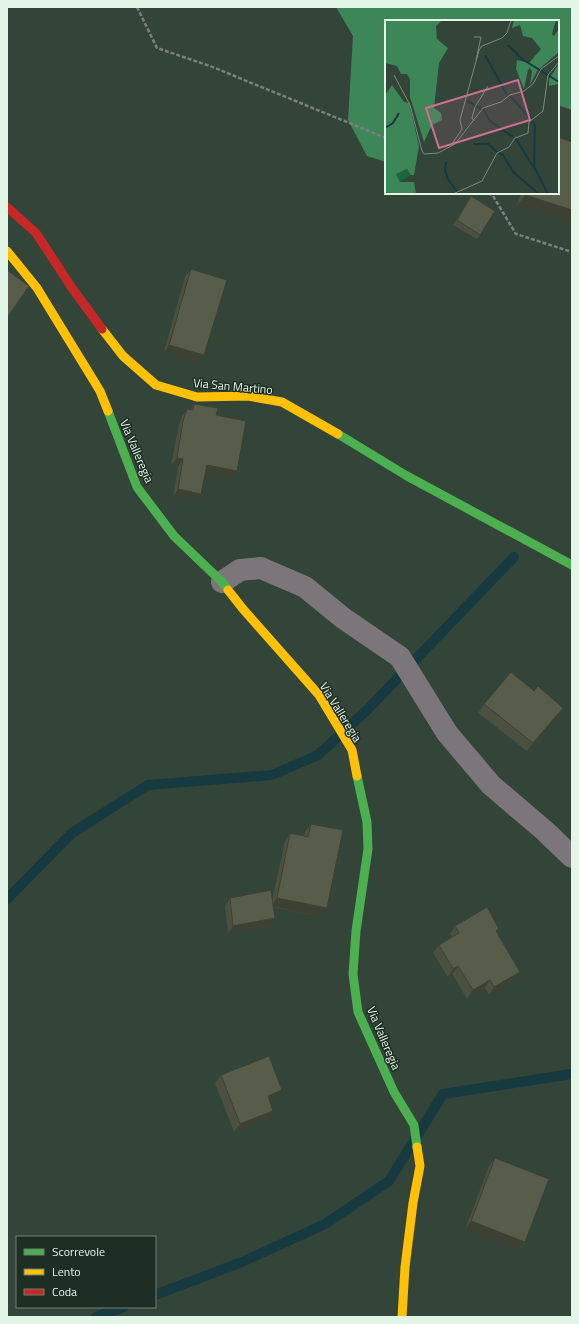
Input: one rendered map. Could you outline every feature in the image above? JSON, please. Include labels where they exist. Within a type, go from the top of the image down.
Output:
[{"type":"street","name":"Via San Martino","points":[[7,207],[36,233],[72,288],[123,356],[156,385],[198,397],[248,396],[282,402],[407,476],[572,565]]},
{"type":"street","name":"Via Valleregia","points":[[7,251],[37,288],[100,390],[138,487],[174,536],[222,582],[243,610],[319,695],[352,750],[367,822],[368,849],[356,931],[353,974],[358,1012],[394,1092],[414,1125],[420,1166],[413,1203],[405,1267],[402,1317]]},
{"type":"street","points":[[222,582],[240,570],[261,568],[305,587],[343,618],[400,657],[447,733],[491,785],[545,831],[572,857]]},
{"type":"path","points":[[137,7],[157,48],[210,66],[385,138]]},
{"type":"path","points":[[490,194],[493,196],[516,234],[572,252]]},
{"type":"green space","points":[[336,7],[572,7],[572,110],[559,105],[559,20],[385,20],[385,162],[367,156],[348,120],[353,36]]},
{"type":"building","points":[[559,137],[572,142],[572,210],[525,195],[559,194]]},
{"type":"building","points":[[471,196],[495,211],[480,235],[457,220]]},
{"type":"building","points":[[191,269],[227,280],[204,355],[169,345]]},
{"type":"building","points":[[7,270],[29,286],[7,318]]},
{"type":"building","points":[[194,404],[218,408],[216,415],[246,421],[237,471],[207,465],[201,494],[178,489],[183,459],[177,458],[183,421],[187,409],[193,410]]},
{"type":"building","points":[[511,672],[534,691],[538,686],[563,708],[533,743],[484,704]]},
{"type":"building","points":[[311,824],[343,830],[327,908],[277,898],[290,833],[308,837]]},
{"type":"building","points":[[271,890],[275,918],[233,926],[230,898]]},
{"type":"building","points":[[487,907],[499,929],[496,931],[520,972],[494,987],[490,980],[473,990],[458,966],[453,969],[439,945],[459,933],[455,926]]},
{"type":"building","points":[[269,1056],[282,1090],[268,1096],[273,1111],[240,1124],[221,1075]]},
{"type":"building","points":[[495,1158],[549,1179],[525,1242],[471,1221]]},
{"type":"waterway","points":[[7,899],[72,833],[148,785],[272,775],[318,755],[367,710],[514,557]]},
{"type":"waterway","points":[[156,1295],[242,1262],[325,1224],[389,1181],[443,1094],[572,1074]]},
{"type":"waterway","points":[[96,1317],[121,1308]]},
{"type":"traffic: fast","points":[[108,411],[137,487],[174,536],[222,582],[228,590]]},
{"type":"traffic: fast","points":[[338,434],[407,476],[572,565]]},
{"type":"traffic: fast","points":[[357,776],[367,822],[368,849],[356,931],[353,974],[358,1012],[394,1092],[414,1125],[417,1147]]},
{"type":"traffic: slow","points":[[7,251],[37,288],[100,391],[108,411]]},
{"type":"traffic: slow","points":[[102,329],[123,356],[156,385],[197,397],[248,396],[282,402],[338,434]]},
{"type":"traffic: slow","points":[[228,590],[319,695],[352,750],[357,776]]},
{"type":"traffic: slow","points":[[402,1317],[405,1267],[413,1203],[420,1166],[417,1147]]},
{"type":"traffic: jam","points":[[7,207],[36,233],[72,288],[102,329]]}]
